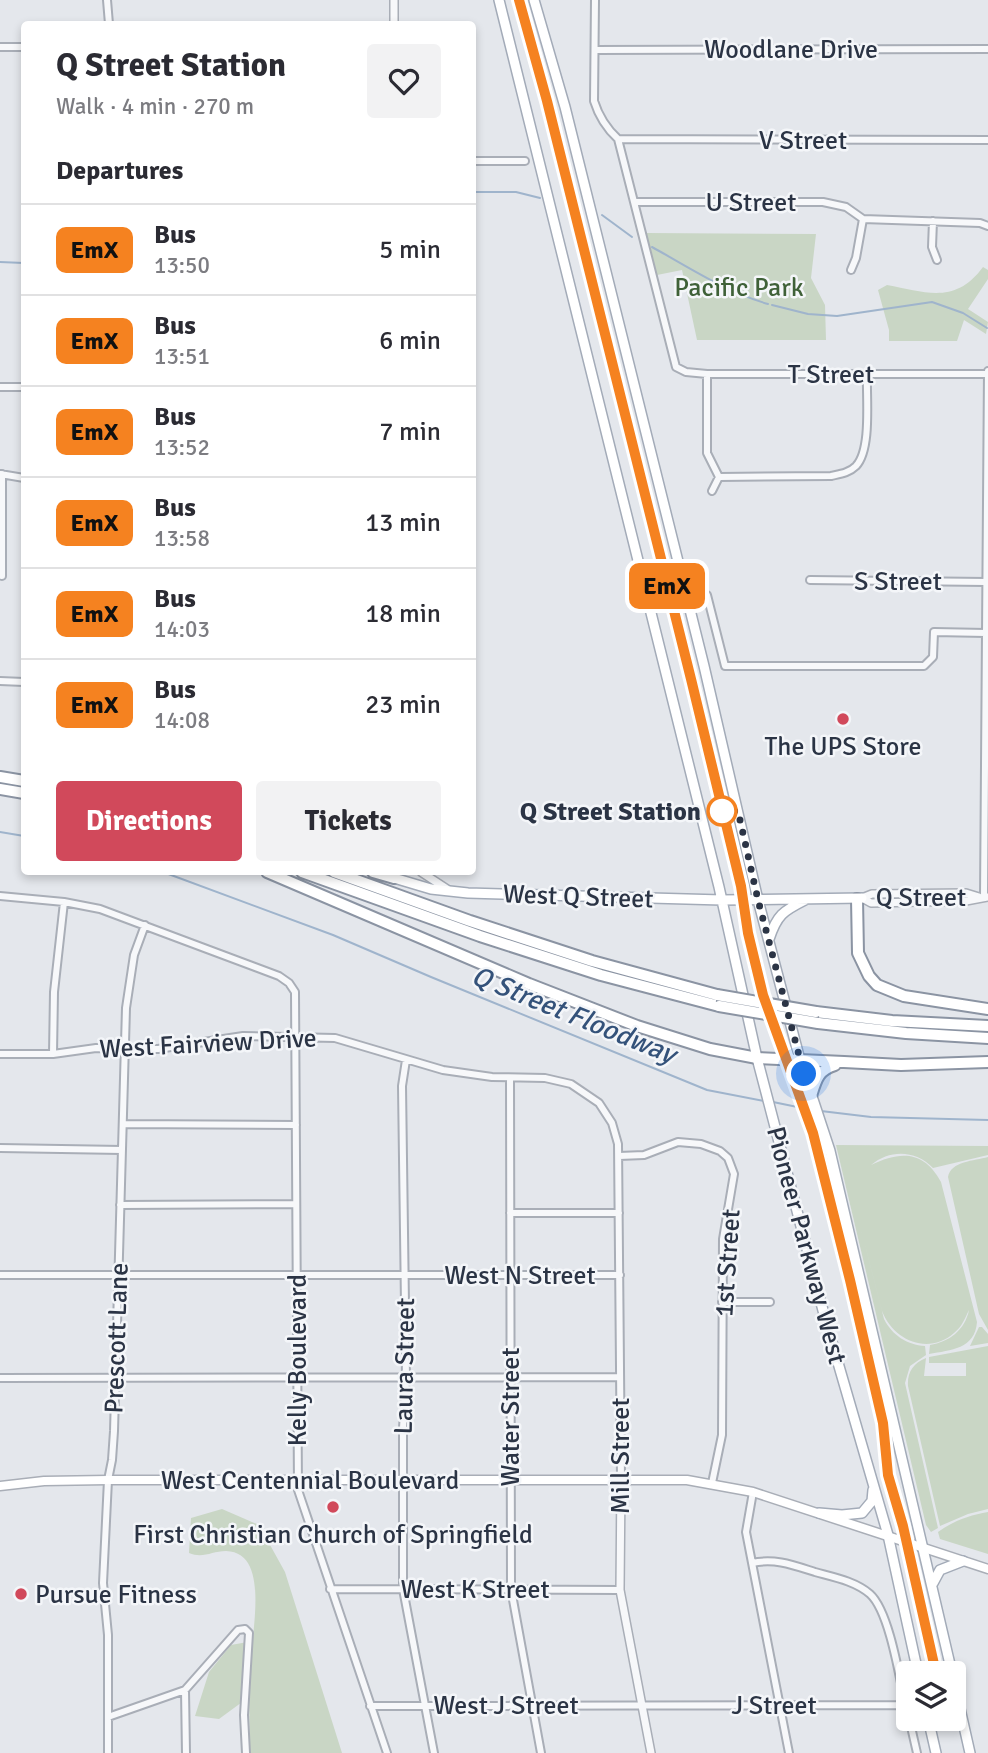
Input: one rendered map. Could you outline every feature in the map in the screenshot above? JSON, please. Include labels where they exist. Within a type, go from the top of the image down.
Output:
[{"type":"highway","points":[[0,777],[21,780]]},
{"type":"highway","points":[[0,789],[21,792]]},
{"type":"highway","points":[[274,875],[529,984],[637,1026],[710,1049],[757,1058],[901,1065],[988,1062]]},
{"type":"highway","points":[[310,875],[480,936],[601,975],[718,1000],[906,1033],[988,1038]]},
{"type":"highway","points":[[342,875],[470,921],[718,1000]]},
{"type":"highway","points":[[860,898],[858,953],[862,965],[877,985],[904,996],[988,1009]]},
{"type":"highway","points":[[817,1017],[988,1026]]},
{"type":"highway","points":[[811,1096],[821,1072],[844,1062]]},
{"type":"main road","name":"Pioneer Parkway West","points":[[499,0],[722,900],[757,1058],[825,1318],[888,1535],[915,1661]]},
{"type":"main road","points":[[534,0],[565,107],[704,666],[758,900],[800,1060],[833,1164],[949,1661]]},
{"type":"main road","name":"West Q Street","points":[[394,875],[417,886],[451,891],[722,900]]},
{"type":"main road","name":"Q Street","points":[[722,900],[860,898]]},
{"type":"main road","points":[[769,941],[778,917],[807,899]]},
{"type":"main road","name":"West Centennial Boulevard","points":[[0,1486],[44,1481],[108,1480],[662,1479],[712,1483],[753,1492],[988,1569]]},
{"type":"main road","points":[[818,1513],[862,1513],[872,1501],[873,1481]]},
{"type":"main road","points":[[932,1585],[940,1570],[963,1561]]},
{"type":"main road","points":[[932,1731],[936,1753]]},
{"type":"main road","points":[[965,1731],[970,1753]]},
{"type":"street","points":[[107,0],[109,21]]},
{"type":"street","points":[[394,0],[394,21]]},
{"type":"street","points":[[595,0],[594,101],[608,130],[618,139],[635,202]]},
{"type":"street","points":[[0,47],[21,47]]},
{"type":"street","name":"Woodlane Drive","points":[[595,50],[988,49]]},
{"type":"street","name":"V Street","points":[[618,139],[988,140]]},
{"type":"street","points":[[476,161],[525,161]]},
{"type":"street","name":"U Street","points":[[635,202],[823,202],[846,207],[863,219],[979,223],[988,226]]},
{"type":"street","name":"T Street","points":[[635,202],[676,367],[686,372],[988,373]]},
{"type":"street","points":[[851,270],[856,258],[863,219]]},
{"type":"street","points":[[933,221],[932,247],[937,260]]},
{"type":"street","points":[[984,897],[988,373]]},
{"type":"street","points":[[707,374],[707,453],[719,477]]},
{"type":"street","points":[[719,477],[831,475],[844,473],[855,467],[863,456],[866,442],[867,374]]},
{"type":"street","points":[[0,387],[21,387]]},
{"type":"street","points":[[2,576],[1,474],[21,477]]},
{"type":"street","points":[[712,491],[719,477]]},
{"type":"street","name":"S Street","points":[[810,580],[986,582]]},
{"type":"street","points":[[707,595],[725,667],[924,666],[933,657],[934,632],[986,638]]},
{"type":"street","points":[[0,681],[21,681]]},
{"type":"street","points":[[426,875],[451,891]]},
{"type":"street","name":"Kelly Boulevard","points":[[0,896],[64,902],[100,909],[279,976],[295,992],[297,1480],[330,1589],[387,1753]]},
{"type":"street","name":"Q Street","points":[[860,898],[871,903],[967,901],[984,897]]},
{"type":"street","points":[[53,1054],[54,992],[64,902]]},
{"type":"street","name":"Prescott Lane","points":[[108,1753],[108,1635],[103,1583],[108,1480],[113,1460],[125,1048],[130,975],[145,925]]},
{"type":"street","name":"West Fairview Drive","points":[[0,1054],[53,1054],[96,1048],[158,1049],[243,1036],[335,1038],[407,1060],[470,1075],[559,1080],[590,1095],[599,1103],[612,1124],[619,1156]]},
{"type":"street","name":"Laura Street","points":[[407,1060],[402,1086],[405,1275],[403,1589],[434,1753]]},
{"type":"street","name":"Water Street","points":[[510,1078],[511,1589],[541,1753]]},
{"type":"street","points":[[123,1124],[296,1125]]},
{"type":"street","name":"1st Street","points":[[619,1156],[644,1155],[678,1142],[701,1144],[720,1151],[728,1158],[734,1174],[723,1239],[722,1435],[712,1483]]},
{"type":"street","points":[[0,1147],[122,1150]]},
{"type":"street","name":"Mill Street","points":[[619,1156],[620,1590],[651,1753]]},
{"type":"street","points":[[120,1205],[296,1204]]},
{"type":"street","points":[[510,1213],[619,1213]]},
{"type":"street","name":"West N Street","points":[[0,1275],[620,1275]]},
{"type":"street","points":[[722,1302],[770,1301]]},
{"type":"street","points":[[0,1378],[620,1377]]},
{"type":"street","points":[[753,1492],[746,1532],[789,1753]]},
{"type":"street","points":[[752,1563],[764,1560],[781,1561],[847,1581],[871,1595],[881,1608],[896,1667]]},
{"type":"street","name":"West K Street","points":[[330,1589],[620,1590]]},
{"type":"street","points":[[108,1717],[185,1690],[238,1630],[245,1629],[249,1633],[244,1715],[246,1753]]},
{"type":"street","points":[[185,1690],[186,1753]]},
{"type":"street","name":"J Street","points":[[642,1706],[896,1705]]},
{"type":"street","name":"West J Street","points":[[370,1706],[642,1706]]},
{"type":"street","points":[[911,1731],[917,1753]]},
{"type":"green space","name":"Pacific Park","points":[[646,233],[816,234],[811,278],[825,305],[826,340],[697,340],[682,270],[657,275]]},
{"type":"green space","name":"Pacific Park","points":[[983,267],[988,270],[988,279],[968,309],[988,322],[986,334],[964,320],[957,341],[889,341],[889,330],[878,290],[887,285],[927,292],[951,291],[962,287]]},
{"type":"green space","points":[[836,1145],[988,1146],[988,1155],[933,1168],[919,1158],[903,1154],[886,1156],[871,1165],[891,1158],[910,1156],[926,1164],[941,1182],[977,1322],[972,1338],[960,1347],[929,1354],[930,1345],[950,1338],[960,1329],[969,1310],[957,1331],[944,1340],[933,1343],[923,1344],[903,1337],[887,1321],[882,1311],[851,1190],[884,1319],[891,1330],[901,1338],[912,1344],[925,1346],[926,1355],[910,1366],[905,1383],[938,1528],[931,1532],[926,1525]]},
{"type":"green space","points":[[988,1157],[988,1330],[979,1314],[948,1177],[958,1165]]},
{"type":"green space","points":[[979,1327],[988,1334],[988,1343],[970,1346]]},
{"type":"green space","points":[[988,1346],[988,1509],[940,1526],[908,1386],[909,1377],[914,1366],[926,1358],[924,1376],[966,1376],[966,1363],[929,1363],[929,1357]]},
{"type":"green space","points":[[222,1509],[259,1525],[285,1572],[342,1753],[250,1753],[249,1697],[219,1719],[195,1716],[209,1672],[231,1645],[253,1641],[255,1587],[247,1562],[239,1554],[226,1551],[203,1555],[189,1553],[191,1518]]},
{"type":"green space","points":[[988,1512],[988,1554],[940,1539],[938,1532],[950,1525]]},
{"type":"waterway","points":[[476,192],[516,192],[540,198]]},
{"type":"waterway","points":[[572,217],[581,215]]},
{"type":"waterway","points":[[602,215],[632,237]]},
{"type":"waterway","points":[[652,247],[723,286],[768,304]]},
{"type":"waterway","points":[[0,262],[21,263]]},
{"type":"waterway","points":[[772,305],[808,314],[837,316],[932,302],[963,313],[987,328]]},
{"type":"waterway","name":"Q Street Floodway","points":[[0,832],[21,836]]},
{"type":"waterway","name":"Q Street Floodway","points":[[171,875],[333,935],[707,1090],[764,1101]]},
{"type":"waterway","name":"Q Street Floodway","points":[[773,1102],[812,1110]]},
{"type":"waterway","name":"Q Street Floodway","points":[[821,1111],[871,1117],[988,1120]]},
{"type":"bus line","name":"EmX","points":[[519,0],[547,101],[691,679],[741,886],[748,933],[763,995],[813,1133],[850,1280],[883,1423],[888,1475],[903,1526],[933,1661]]},
{"type":"place","name":"The UPS Store","points":[[843,719]]},
{"type":"place","name":"Q Street Station","points":[[722,811]]},
{"type":"place","name":"First Christian Church of Springfield","points":[[333,1507]]},
{"type":"place","name":"Pursue Fitness","points":[[21,1594]]},
{"type":"route","points":[[722,811],[738,811],[758,900],[804,1074]]}]
